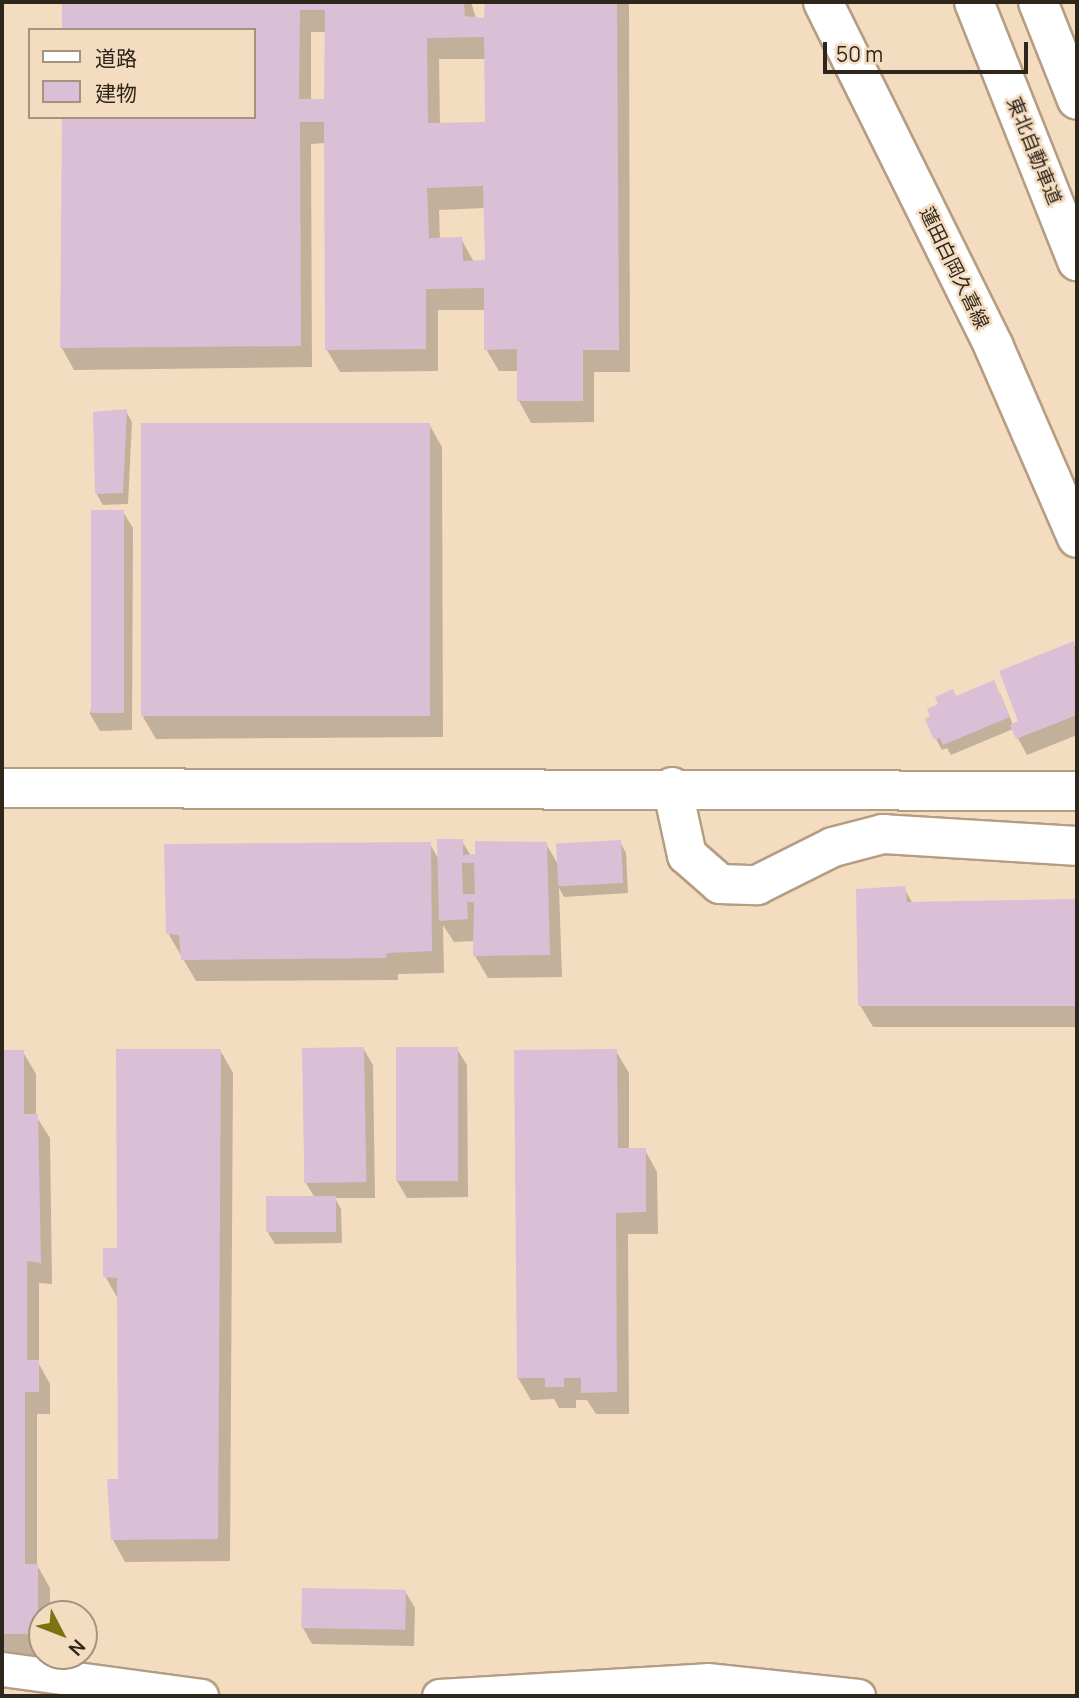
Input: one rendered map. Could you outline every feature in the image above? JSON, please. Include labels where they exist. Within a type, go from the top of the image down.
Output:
[{"type":"main road","name":"蓮田白岡久喜線","points":[[823,2],[993,347],[1077,538]]},
{"type":"main road","name":"東北自動車道","points":[[974,2],[1077,261]]},
{"type":"main road","points":[[1038,2],[1077,100]]},
{"type":"main road","points":[[672,787],[687,855],[720,884],[757,885],[833,847],[883,834],[1077,846]]},
{"type":"main road","points":[[2,788],[672,787],[1077,791]]},
{"type":"street","points":[[2,1669],[201,1696]]},
{"type":"street","points":[[439,1696],[707,1680],[858,1696]]},
{"type":"building","points":[[62,2],[464,2],[465,16],[484,18],[485,2],[617,2],[619,350],[583,350],[583,401],[517,401],[517,349],[484,350],[484,288],[426,289],[426,349],[325,350],[324,122],[300,122],[301,346],[60,348],[62,119],[256,119],[256,28],[62,28]],"holes":[[[300,10],[325,10],[324,99],[299,99]],[[484,37],[485,122],[428,123],[427,38]],[[483,186],[485,260],[463,261],[462,237],[429,238],[427,188]]]},
{"type":"building","points":[[127,409],[123,493],[95,494],[93,412]]},
{"type":"building","points":[[141,423],[430,423],[430,716],[141,716]]},
{"type":"building","points":[[91,510],[124,510],[124,713],[91,713]]},
{"type":"building","points":[[1074,641],[1077,715],[1016,739],[1010,725],[1018,721],[999,671]]},
{"type":"building","points":[[994,680],[1010,717],[943,745],[940,738],[934,740],[925,719],[930,716],[927,709],[938,704],[935,697],[953,689],[956,696]]},
{"type":"building","points":[[437,839],[463,839],[463,855],[475,854],[475,841],[547,842],[550,955],[473,956],[474,902],[467,902],[468,919],[439,921]],"holes":[[[462,863],[474,863],[475,894],[463,894]]]},
{"type":"building","points":[[621,840],[623,883],[558,886],[556,843]]},
{"type":"building","points":[[431,842],[432,951],[387,953],[386,958],[181,960],[179,935],[166,934],[164,844]]},
{"type":"building","points":[[905,886],[907,902],[1077,899],[1077,1006],[858,1006],[856,889]]},
{"type":"building","points":[[364,1047],[366,1182],[304,1183],[302,1048]]},
{"type":"building","points":[[396,1047],[458,1047],[458,1181],[396,1181]]},
{"type":"building","points":[[116,1049],[221,1049],[218,1539],[111,1540],[107,1479],[118,1479],[117,1278],[103,1277],[103,1248],[117,1248]]},
{"type":"building","points":[[617,1049],[618,1148],[646,1148],[646,1212],[616,1213],[617,1392],[581,1393],[581,1378],[564,1378],[564,1387],[545,1387],[545,1378],[517,1378],[514,1050]]},
{"type":"building","points":[[2,1050],[24,1050],[24,1114],[38,1114],[41,1263],[27,1261],[27,1360],[39,1360],[39,1392],[25,1392],[25,1564],[38,1564],[38,1600],[28,1600],[28,1634],[2,1634]]},
{"type":"building","points":[[266,1196],[336,1196],[336,1232],[266,1232]]},
{"type":"building","points":[[302,1588],[406,1590],[405,1630],[301,1628]]}]
